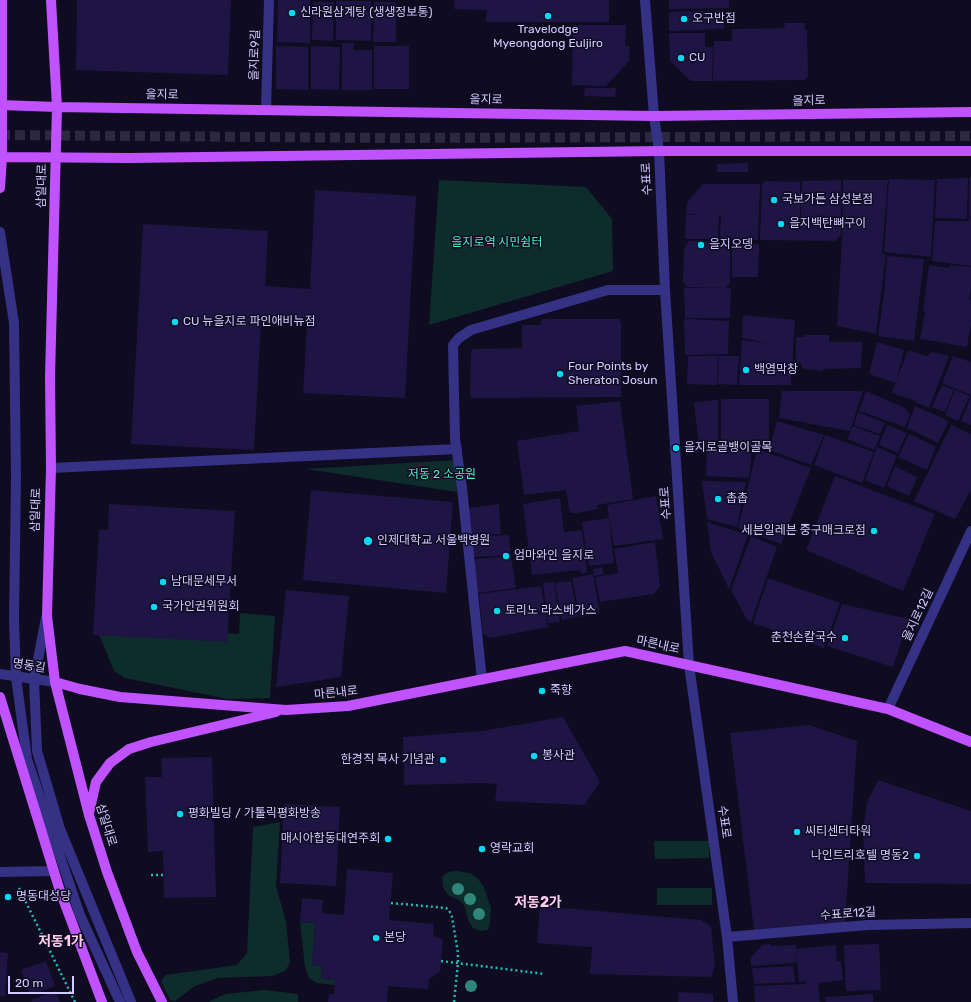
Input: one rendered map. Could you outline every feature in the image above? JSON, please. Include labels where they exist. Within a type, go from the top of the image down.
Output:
[{"type":"main road","points":[[0,188],[2,0]]},
{"type":"main road","name":"삼일대로","points":[[51,0],[57,107],[50,377],[47,616],[55,682],[88,815],[107,872],[137,952],[162,1002]]},
{"type":"main road","name":"을지로","points":[[1,105],[654,116],[971,112]]},
{"type":"main road","points":[[1,157],[122,158],[659,151],[971,151]]},
{"type":"main road","name":"마른내로","points":[[286,710],[348,706],[625,651],[888,709],[971,742]]},
{"type":"main road","points":[[55,682],[120,697],[286,710]]},
{"type":"main road","points":[[0,697],[54,871],[80,946],[102,1002]]},
{"type":"main road","points":[[88,815],[96,782],[110,763],[129,749],[151,742],[286,710]]},
{"type":"street","name":"을지로9길","points":[[266,110],[269,0]]},
{"type":"street","name":"수표로","points":[[645,0],[654,116],[659,151],[689,665],[727,937],[733,1002]]},
{"type":"street","points":[[0,232],[14,323],[16,476],[14,619],[16,677],[27,759],[80,915],[120,1002]]},
{"type":"street","points":[[482,680],[462,488],[455,439],[453,345],[459,338],[471,330],[608,290],[666,290]]},
{"type":"street","points":[[50,468],[457,449]]},
{"type":"street","name":"을지로12길","points":[[888,709],[971,532]]},
{"type":"street","points":[[47,616],[34,680],[38,751],[60,829],[131,1002]]},
{"type":"street","name":"명동길","points":[[0,674],[55,682]]},
{"type":"street","points":[[0,872],[54,871]]},
{"type":"street","name":"수표로12길","points":[[727,937],[868,925],[971,923]]},
{"type":"path","points":[[11,872],[45,938],[74,1002]]},
{"type":"path","points":[[151,875],[164,875]]},
{"type":"path","points":[[391,902],[446,908],[449,910],[453,920],[458,963],[454,1002]]},
{"type":"path","points":[[441,961],[545,974]]},
{"type":"green space","name":"을지로역 시민쉼터","points":[[439,180],[586,187],[612,219],[613,271],[429,325]]},
{"type":"green space","name":"저동 2 소공원","points":[[456,460],[457,492],[306,469]]},
{"type":"green space","points":[[240,613],[275,616],[270,698],[227,699],[125,678],[114,671],[101,639],[93,625],[239,634]]},
{"type":"green space","points":[[280,822],[276,886],[286,921],[290,963],[285,971],[272,976],[218,978],[195,986],[175,1001],[170,1000],[161,981],[166,975],[237,965],[247,953],[253,827]]},
{"type":"green space","points":[[654,841],[709,841],[709,858],[655,859]]},
{"type":"green space","points":[[456,871],[470,873],[478,879],[484,887],[491,908],[488,930],[480,931],[473,928],[469,922],[464,905],[459,900],[448,895],[443,887],[442,877],[448,872]]},
{"type":"green space","points":[[657,888],[712,888],[712,905],[657,905]]},
{"type":"green space","points":[[300,922],[315,923],[312,965],[322,966],[321,979],[335,980],[335,985],[317,983],[309,978],[305,967]]},
{"type":"green space","points":[[265,990],[298,994],[298,1002],[208,1002],[225,994]]},
{"type":"building","points":[[77,0],[231,0],[228,75],[76,70]]},
{"type":"building","points":[[278,0],[310,0],[310,43],[277,42]]},
{"type":"building","name":"Travelodge Myeongdong Euljiro","points":[[455,0],[609,0],[609,22],[486,22],[487,10],[454,9]]},
{"type":"building","points":[[669,0],[729,0],[729,8],[669,9]]},
{"type":"building","points":[[336,1],[371,1],[371,41],[336,40]]},
{"type":"building","points":[[313,2],[334,2],[333,41],[312,40]]},
{"type":"building","points":[[374,2],[396,2],[396,42],[373,42]]},
{"type":"building","points":[[723,10],[724,29],[669,31],[669,12]]},
{"type":"building","points":[[784,23],[805,23],[805,30],[807,30],[808,76],[805,80],[713,81],[714,41],[732,41],[732,29],[785,28]]},
{"type":"building","points":[[573,25],[626,25],[625,46],[630,47],[629,61],[606,86],[572,85]]},
{"type":"building","points":[[669,33],[705,33],[705,47],[713,47],[712,81],[691,81],[670,61]]},
{"type":"building","points":[[342,43],[354,43],[353,50],[372,50],[372,90],[342,90]]},
{"type":"building","points":[[276,46],[308,47],[308,90],[276,89]]},
{"type":"building","points":[[311,46],[340,47],[339,90],[311,89]]},
{"type":"building","points":[[374,46],[409,46],[409,89],[374,89]]},
{"type":"building","points":[[585,88],[616,88],[615,97],[584,96]]},
{"type":"building","points":[[748,163],[748,172],[717,172],[717,164]]},
{"type":"building","points":[[968,178],[967,219],[935,218],[937,179]]},
{"type":"building","points":[[969,178],[971,178],[971,266],[932,261],[935,221],[969,221]]},
{"type":"building","points":[[889,179],[935,180],[931,257],[884,252]]},
{"type":"building","points":[[841,180],[841,234],[836,241],[760,240],[762,184],[765,181],[800,182],[800,229],[802,181]]},
{"type":"building","points":[[843,180],[888,180],[882,253],[886,254],[876,334],[837,326],[842,238]]},
{"type":"building","points":[[703,184],[760,184],[758,240],[720,239],[721,215],[719,215],[718,239],[685,239],[686,215],[700,215],[686,214],[687,202]]},
{"type":"building","points":[[315,190],[416,196],[405,398],[303,393],[307,324],[261,322],[254,450],[131,444],[143,224],[268,231],[265,286],[310,289]]},
{"type":"building","points":[[689,241],[723,242],[730,248],[730,283],[726,288],[687,287],[683,282],[684,249]]},
{"type":"building","points":[[732,243],[759,244],[758,277],[732,277]]},
{"type":"building","points":[[887,256],[924,259],[914,341],[878,336]]},
{"type":"building","points":[[929,265],[950,268],[950,265],[971,267],[971,290],[969,299],[971,300],[971,323],[967,347],[920,339],[925,312],[923,311]]},
{"type":"building","points":[[684,288],[731,288],[730,318],[685,318]]},
{"type":"building","points":[[743,315],[795,320],[791,385],[739,385],[742,340],[769,343],[742,338]]},
{"type":"building","points":[[541,319],[619,319],[621,323],[621,397],[472,398],[470,396],[471,352],[473,349],[522,348],[522,325],[541,325]]},
{"type":"building","points":[[684,319],[729,321],[728,354],[685,355]]},
{"type":"building","points":[[805,335],[829,335],[829,342],[862,342],[861,368],[824,369],[821,371],[804,369],[801,363],[796,363],[796,337],[805,337]]},
{"type":"building","points":[[877,342],[904,350],[896,383],[869,374]]},
{"type":"building","points":[[908,350],[927,356],[932,352],[949,356],[929,408],[915,401],[892,393]]},
{"type":"building","points":[[688,356],[718,356],[717,385],[687,384]]},
{"type":"building","points":[[719,356],[739,356],[737,385],[718,384]]},
{"type":"building","points":[[953,356],[971,362],[971,395],[942,383]]},
{"type":"building","points":[[942,385],[954,390],[945,412],[932,407]]},
{"type":"building","points":[[955,390],[970,396],[958,421],[945,415]]},
{"type":"building","points":[[782,391],[863,391],[850,431],[779,418]]},
{"type":"building","points":[[866,391],[905,408],[910,415],[905,427],[859,411]]},
{"type":"building","points":[[971,397],[971,425],[961,421]]},
{"type":"building","points":[[721,399],[769,399],[769,445],[721,445]]},
{"type":"building","points":[[718,400],[718,446],[699,445],[694,402]]},
{"type":"building","points":[[620,401],[633,499],[597,505],[598,509],[570,513],[566,490],[524,495],[517,441],[579,431],[576,406]]},
{"type":"building","points":[[915,406],[949,421],[938,443],[907,428]]},
{"type":"building","points":[[858,412],[885,423],[880,434],[854,425]]},
{"type":"building","points":[[777,421],[824,435],[811,465],[769,450]]},
{"type":"building","points":[[887,425],[907,433],[898,453],[879,445]]},
{"type":"building","points":[[951,425],[971,434],[971,490],[955,519],[914,501]]},
{"type":"building","points":[[853,426],[880,436],[874,450],[847,439]]},
{"type":"building","points":[[909,434],[936,447],[927,470],[898,457]]},
{"type":"building","points":[[825,435],[874,452],[862,483],[814,465]]},
{"type":"building","points":[[877,447],[897,456],[884,488],[865,480]]},
{"type":"building","points":[[757,449],[811,468],[781,544],[738,528]]},
{"type":"building","points":[[707,450],[752,451],[749,478],[706,476]]},
{"type":"building","points":[[895,466],[917,477],[909,496],[887,486]]},
{"type":"building","points":[[835,476],[935,514],[903,591],[806,550]]},
{"type":"building","points":[[702,481],[746,482],[737,527],[707,519]]},
{"type":"building","points":[[311,490],[453,502],[446,593],[303,580]]},
{"type":"building","points":[[656,496],[663,539],[614,546],[607,505]]},
{"type":"building","points":[[560,498],[564,532],[582,531],[587,570],[586,573],[582,574],[579,570],[532,575],[523,504]]},
{"type":"building","name":"남대문세무서","points":[[109,504],[235,511],[227,642],[93,635],[99,530],[108,530]]},
{"type":"building","points":[[499,504],[501,534],[471,535],[468,508]]},
{"type":"building","points":[[609,518],[614,563],[589,566],[582,522]]},
{"type":"building","points":[[707,522],[748,535],[729,589],[711,552]]},
{"type":"building","points":[[509,535],[511,555],[472,557],[470,537]]},
{"type":"building","points":[[751,536],[777,547],[751,622],[747,620],[731,590]]},
{"type":"building","points":[[655,542],[660,586],[654,594],[600,602],[595,577],[618,573],[614,549]]},
{"type":"building","points":[[511,556],[516,588],[477,593],[474,559]]},
{"type":"building","points":[[602,567],[604,574],[594,576],[593,569]]},
{"type":"building","points":[[593,574],[600,613],[580,617],[572,578]]},
{"type":"building","points":[[768,578],[840,603],[824,648],[753,623]]},
{"type":"building","points":[[571,581],[578,617],[562,620],[555,583]]},
{"type":"building","points":[[554,582],[560,622],[548,623],[543,583]]},
{"type":"building","points":[[541,586],[548,627],[490,638],[483,634],[479,594]]},
{"type":"building","points":[[286,590],[349,596],[341,677],[276,687]]},
{"type":"building","points":[[842,604],[909,619],[893,667],[827,646]]},
{"type":"building","name":"봉사관","points":[[563,717],[600,782],[584,805],[495,801],[497,784],[404,785],[403,737],[482,731]]},
{"type":"building","name":"씨티센터타워","points":[[809,725],[857,741],[845,923],[754,930],[730,733]]},
{"type":"building","name":"평화빌딩 / 가톨릭평화방송","points":[[212,757],[216,897],[164,898],[163,851],[148,852],[145,777],[162,777],[161,758]]},
{"type":"building","name":"나인트리호텔 명동2","points":[[878,780],[971,811],[971,884],[865,883],[863,829],[867,802]]},
{"type":"building","points":[[284,804],[340,807],[336,886],[280,883]]},
{"type":"building","name":"본당","points":[[347,869],[393,873],[389,920],[434,924],[433,936],[443,940],[440,972],[429,979],[428,989],[388,986],[387,1002],[328,1002],[329,994],[334,994],[335,980],[321,979],[322,966],[312,965],[315,923],[300,922],[302,898],[323,900],[322,913],[344,915]]},
{"type":"building","points":[[540,906],[701,920],[711,926],[715,966],[711,977],[590,974],[592,947],[537,943]]},
{"type":"building","points":[[771,944],[771,946],[796,945],[796,949],[836,945],[837,961],[841,961],[843,980],[818,983],[820,1002],[755,1002],[754,986],[806,984],[806,981],[799,982],[796,951],[796,963],[751,966],[751,958],[762,945]]},
{"type":"building","points":[[879,944],[881,990],[846,991],[844,945]]},
{"type":"building","points":[[0,952],[8,953],[5,997],[0,996]]},
{"type":"building","points":[[46,961],[55,986],[30,995],[21,970]]},
{"type":"building","points":[[793,966],[795,982],[754,984],[752,968]]},
{"type":"building","points":[[56,991],[60,1002],[32,1002],[31,1000]]},
{"type":"building","points":[[679,992],[713,994],[713,1002],[678,1002]]},
{"type":"building","points":[[873,994],[873,1002],[826,1002],[825,997]]},
{"type":"tunnel","points":[[0,135],[390,138],[971,136]]},
{"type":"place","name":"신라원삼계탕 (생생정보통)","points":[[292,13]]},
{"type":"place","name":"Travelodge Myeongdong Euljiro","points":[[548,16]]},
{"type":"place","name":"오구반점","points":[[684,19]]},
{"type":"place","name":"CU","points":[[681,58]]},
{"type":"place","name":"국보가든 삼성본점","points":[[774,200]]},
{"type":"place","name":"을지백탄뼈구이","points":[[781,224]]},
{"type":"place","name":"을지오뎅","points":[[701,245]]},
{"type":"place","name":"CU 뉴을지로 파인애비뉴점","points":[[175,322]]},
{"type":"place","name":"백염막창","points":[[746,370]]},
{"type":"place","name":"Four Points by Sheraton Josun","points":[[560,374]]},
{"type":"place","name":"을지로골뱅이골목","points":[[676,448]]},
{"type":"place","name":"촙촙","points":[[718,499]]},
{"type":"place","name":"세븐일레븐 중구매크로점","points":[[874,531]]},
{"type":"place","name":"인제대학교 서울백병원","points":[[368,541]]},
{"type":"place","name":"엄마와인 을지로","points":[[506,556]]},
{"type":"place","name":"남대문세무서","points":[[163,582]]},
{"type":"place","name":"국가인권위원회","points":[[154,607]]},
{"type":"place","name":"토리노 라스베가스","points":[[497,611]]},
{"type":"place","name":"춘천손칼국수","points":[[845,638]]},
{"type":"place","name":"죽향","points":[[542,691]]},
{"type":"place","name":"봉사관","points":[[534,756]]},
{"type":"place","name":"한경직 목사 기념관","points":[[443,760]]},
{"type":"place","name":"평화빌딩 / 가톨릭평화방송","points":[[180,814]]},
{"type":"place","name":"씨티센터타워","points":[[797,832]]},
{"type":"place","name":"매시아합동대연주회","points":[[388,839]]},
{"type":"place","name":"영락교회","points":[[482,849]]},
{"type":"place","name":"나인트리호텔 명동2","points":[[917,856]]},
{"type":"place","name":"명동대성당","points":[[8,897]]},
{"type":"place","name":"본당","points":[[376,938]]},
{"type":"district","name":"저동2가","points":[[538,903]]},
{"type":"district","name":"저동1가","points":[[61,942]]}]
